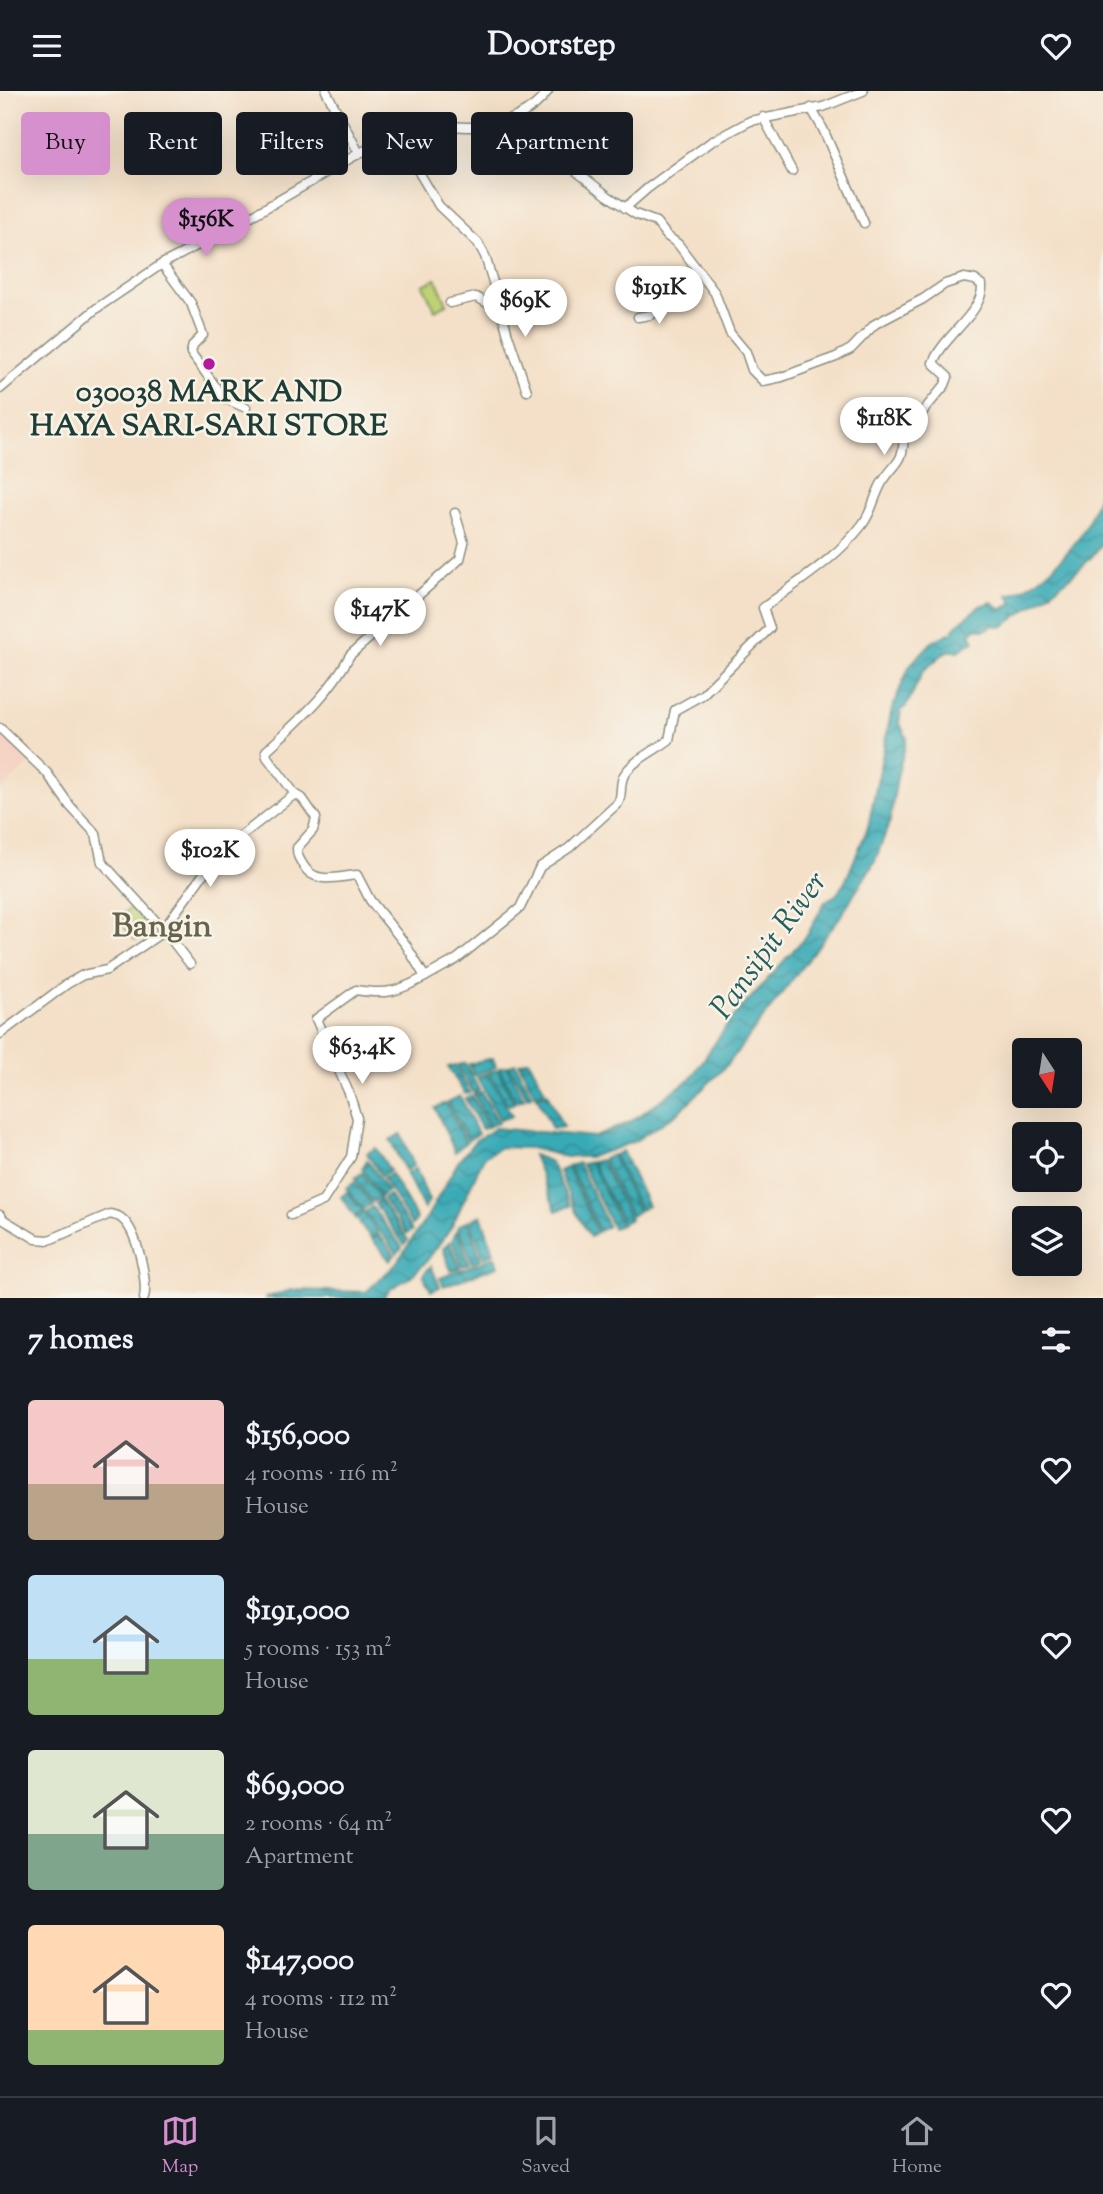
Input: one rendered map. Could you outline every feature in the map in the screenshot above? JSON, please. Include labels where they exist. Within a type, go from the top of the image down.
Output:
[{"type":"street","points":[[326,91],[359,153]]},
{"type":"street","points":[[524,112],[536,105],[548,91]]},
{"type":"street","points":[[625,208],[710,142],[750,121],[811,109],[863,91]]},
{"type":"street","points":[[811,109],[823,129],[864,223]]},
{"type":"street","points":[[763,117],[792,171]]},
{"type":"street","points":[[0,389],[97,308],[162,264],[197,247],[362,152]]},
{"type":"street","points":[[421,175],[439,206],[478,243],[485,256],[527,391]]},
{"type":"street","points":[[291,1215],[323,1201],[351,1157],[357,1118],[349,1093],[316,1019],[356,989],[380,993],[405,988],[457,959],[520,908],[540,867],[569,848],[618,803],[622,796],[622,778],[628,769],[669,740],[675,710],[702,695],[770,628],[763,608],[826,561],[863,525],[883,481],[900,461],[904,450],[904,434],[945,385],[948,377],[933,363],[936,354],[978,304],[982,293],[982,285],[964,278],[945,284],[876,324],[851,349],[836,357],[782,377],[763,381],[752,370],[746,352],[730,333],[725,313],[715,293],[678,244],[667,236],[656,222],[625,208],[582,175]]},
{"type":"street","points":[[162,264],[191,303],[203,335],[193,345],[191,353],[224,398],[246,408]]},
{"type":"street","points":[[638,317],[650,315],[665,304],[666,286],[699,271]]},
{"type":"street","points":[[450,303],[476,297],[491,305],[500,305]]},
{"type":"street","points":[[425,977],[406,945],[370,900],[357,875],[321,879],[307,872],[297,855],[297,848],[313,830],[316,818],[267,757],[266,751],[315,705],[340,674],[350,655],[460,559],[464,543],[455,513]]},
{"type":"street","points":[[0,728],[47,773],[70,806],[96,834],[102,862],[163,929],[190,964]]},
{"type":"street","points":[[0,1034],[75,979],[107,970],[147,944],[163,929],[229,845],[295,794]]},
{"type":"street","points":[[0,1215],[27,1235],[49,1240],[110,1214],[120,1217],[127,1224],[136,1245],[145,1276],[144,1298]]},
{"type":"shaded area","points":[[6,736],[32,761],[0,791],[0,742]]},
{"type":"green space","points":[[436,279],[447,304],[435,310],[423,285]]},
{"type":"green space","points":[[132,907],[150,929],[135,940],[117,918]]},
{"type":"water","points":[[1103,484],[1103,539],[1090,559],[1039,601],[1018,616],[1014,614],[1015,618],[1002,627],[994,625],[985,630],[976,628],[970,634],[974,641],[958,651],[947,651],[923,671],[907,705],[901,711],[899,722],[907,738],[890,821],[875,861],[840,917],[728,1064],[679,1112],[635,1141],[589,1157],[567,1157],[530,1148],[501,1147],[484,1157],[452,1226],[426,1262],[409,1278],[390,1289],[383,1298],[265,1298],[292,1290],[366,1292],[395,1265],[427,1217],[458,1162],[475,1141],[495,1128],[595,1137],[630,1122],[690,1079],[730,1021],[808,934],[824,903],[837,894],[846,880],[868,827],[892,708],[910,665],[933,641],[952,632],[980,606],[992,602],[1001,610],[1013,602],[1008,595],[1029,586],[1050,569],[1083,531]]},
{"type":"water","points":[[493,1058],[496,1067],[474,1075],[469,1064]]},
{"type":"water","points":[[529,1060],[545,1091],[535,1095],[519,1063]]},
{"type":"water","points":[[465,1063],[479,1090],[473,1092],[458,1065]]},
{"type":"water","points":[[515,1063],[532,1096],[527,1097],[509,1066]]},
{"type":"water","points":[[455,1065],[470,1093],[465,1094],[448,1067]]},
{"type":"water","points":[[507,1066],[524,1099],[516,1102],[499,1068]]},
{"type":"water","points":[[498,1070],[514,1103],[509,1105],[489,1072]]},
{"type":"water","points":[[487,1073],[512,1116],[500,1120],[477,1077]]},
{"type":"water","points":[[481,1092],[498,1122],[490,1126],[474,1094]]},
{"type":"water","points":[[547,1093],[563,1127],[552,1129],[537,1097]]},
{"type":"water","points":[[460,1096],[478,1134],[468,1140],[448,1102]]},
{"type":"water","points":[[472,1096],[488,1127],[482,1129],[465,1098]]},
{"type":"water","points":[[446,1103],[466,1142],[455,1152],[435,1108]]},
{"type":"water","points":[[401,1134],[414,1166],[405,1170],[390,1140]]},
{"type":"water","points":[[376,1148],[390,1171],[381,1176],[367,1153]]},
{"type":"water","points":[[622,1151],[648,1206],[640,1210],[614,1155]]},
{"type":"water","points":[[533,1155],[551,1162],[570,1206],[556,1211]]},
{"type":"water","points":[[612,1155],[638,1211],[631,1216],[603,1159]]},
{"type":"water","points":[[367,1160],[388,1191],[381,1196],[362,1169]]},
{"type":"water","points":[[601,1160],[630,1219],[623,1223],[592,1162]]},
{"type":"water","points":[[591,1162],[621,1225],[613,1228],[582,1164]]},
{"type":"water","points":[[578,1163],[608,1226],[599,1231],[570,1166]]},
{"type":"water","points":[[568,1167],[597,1232],[590,1237],[559,1171]]},
{"type":"water","points":[[416,1169],[429,1201],[424,1209],[406,1173]]},
{"type":"water","points":[[362,1173],[380,1198],[372,1202],[355,1178]]},
{"type":"water","points":[[391,1174],[417,1219],[412,1225],[383,1178]]},
{"type":"water","points":[[355,1182],[371,1204],[363,1209],[346,1188]]},
{"type":"water","points":[[347,1192],[363,1211],[355,1217],[341,1197]]},
{"type":"water","points":[[389,1195],[412,1231],[407,1234],[383,1199]]},
{"type":"water","points":[[380,1200],[408,1240],[404,1244],[375,1204]]},
{"type":"water","points":[[372,1207],[402,1247],[397,1253],[365,1212]]},
{"type":"water","points":[[364,1213],[378,1233],[371,1238],[356,1218]]},
{"type":"water","points":[[481,1215],[494,1253],[484,1258],[470,1220]]},
{"type":"water","points":[[468,1221],[481,1259],[472,1263],[458,1226]]},
{"type":"water","points":[[457,1229],[469,1264],[462,1266],[452,1241]]},
{"type":"water","points":[[379,1235],[395,1255],[390,1261],[372,1239]]},
{"type":"water","points":[[449,1242],[460,1268],[451,1271],[443,1249]]},
{"type":"water","points":[[495,1257],[498,1266],[444,1286],[440,1278]]},
{"type":"water","points":[[431,1266],[440,1287],[431,1291],[423,1275]]},
{"type":"place","name":"030038 MARK AND HAYA SARI-SARI STORE","points":[[209,364]]},
{"type":"district","name":"Bangin","points":[[162,928]]},
{"type":"water label","name":"Pansipit River","points":[[770,946]]}]
